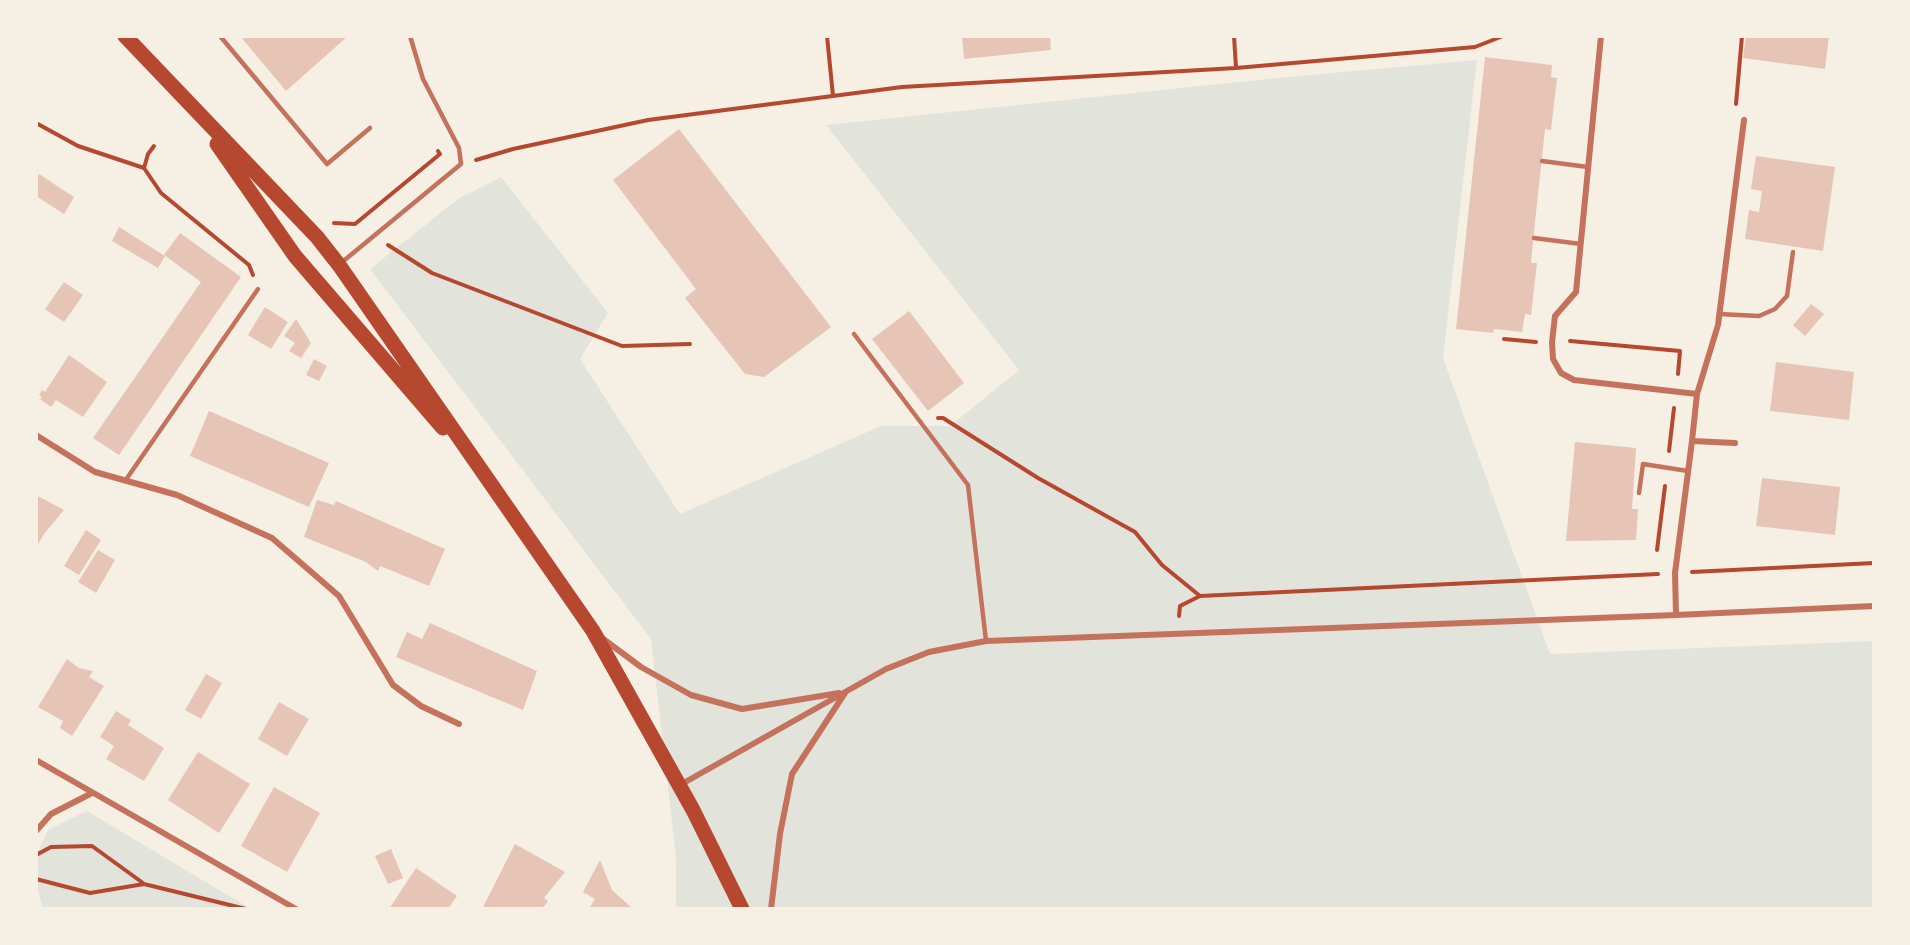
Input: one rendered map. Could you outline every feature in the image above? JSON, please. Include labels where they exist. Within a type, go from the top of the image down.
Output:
[{"type":"main road","points":[[125,36],[317,237],[339,265],[593,631],[679,785],[742,909]]},
{"type":"main road","points":[[189,104],[295,256],[501,496]]},
{"type":"street","points":[[1601,36],[1576,292],[1555,316],[1553,359],[1561,373],[1574,380],[1697,394]]},
{"type":"street","points":[[1676,615],[1675,573],[1697,394],[1719,314],[1744,120]]},
{"type":"street","points":[[36,435],[95,472],[177,495],[272,538],[339,596],[393,685],[421,706],[459,724]]},
{"type":"street","points":[[1692,441],[1735,443]]},
{"type":"street","points":[[679,785],[886,669],[929,652],[986,641],[1874,606]]},
{"type":"street","points":[[593,631],[641,667],[691,695],[742,709],[845,692]]},
{"type":"street","points":[[771,909],[780,834],[792,774],[845,692]]},
{"type":"street","points":[[36,760],[296,909]]},
{"type":"street","points":[[36,831],[51,814],[92,793]]},
{"type":"lane","points":[[220,36],[327,164],[370,128]]},
{"type":"lane","points":[[339,265],[461,164],[459,148],[423,79],[410,36]]},
{"type":"lane","points":[[1542,161],[1588,167]]},
{"type":"lane","points":[[1533,238],[1581,244]]},
{"type":"lane","points":[[1719,314],[1759,316],[1775,309],[1787,296],[1793,252]]},
{"type":"lane","points":[[125,481],[258,289]]},
{"type":"lane","points":[[854,334],[968,485],[986,641]]},
{"type":"lane","points":[[1639,493],[1643,464],[1688,471]]},
{"type":"path","points":[[827,36],[833,96]]},
{"type":"path","points":[[1233,36],[1236,68]]},
{"type":"path","points":[[461,164],[513,149],[648,120],[902,87],[1236,68],[1475,47],[1503,36]]},
{"type":"path","points":[[1743,36],[1735,101],[1744,120]]},
{"type":"path","points":[[36,123],[78,146],[144,168],[160,193],[249,265],[258,289]]},
{"type":"path","points":[[354,224],[440,154],[435,143]]},
{"type":"path","points":[[144,168],[148,154],[154,146]]},
{"type":"path","points":[[329,227],[334,223],[354,224],[432,273],[622,346],[690,344]]},
{"type":"path","points":[[1504,339],[1578,341],[1680,351],[1656,550]]},
{"type":"path","points":[[919,420],[943,418],[1038,478],[1135,532],[1162,565],[1200,596]]},
{"type":"path","points":[[1653,574],[1655,562]]},
{"type":"path","points":[[1177,634],[1180,606],[1200,596],[1874,563]]},
{"type":"path","points":[[36,855],[51,847],[92,846],[144,884],[246,909]]},
{"type":"path","points":[[36,879],[90,893],[144,884]]},
{"type":"shaded area","points":[[1477,60],[1443,358],[1550,654],[1874,641],[1874,909],[676,909],[676,858],[651,639],[370,269],[458,199],[501,177],[608,313],[580,359],[680,514],[881,426],[950,426],[1019,370],[826,125],[1287,77]]},
{"type":"shaded area","points":[[87,811],[251,909],[43,909],[36,884],[36,855],[49,829]]},
{"type":"building","points":[[240,36],[348,36],[286,91]]},
{"type":"building","points":[[962,36],[1050,36],[1051,50],[964,59]]},
{"type":"building","points":[[1746,36],[1829,36],[1825,69],[1743,58]]},
{"type":"building","points":[[1485,57],[1552,65],[1551,77],[1557,78],[1551,130],[1545,129],[1531,263],[1537,263],[1531,315],[1525,314],[1522,332],[1494,329],[1493,333],[1456,329]]},
{"type":"building","points":[[679,129],[831,327],[764,377],[745,374],[685,298],[696,289],[613,180]]},
{"type":"building","points":[[1756,156],[1835,167],[1823,251],[1745,239],[1749,210],[1759,212],[1762,191],[1751,189]]},
{"type":"building","points":[[39,174],[74,197],[64,214],[36,196],[36,179]]},
{"type":"building","points":[[119,227],[165,256],[158,268],[112,241]]},
{"type":"building","points":[[180,233],[241,277],[119,455],[93,438],[201,282],[164,255]]},
{"type":"building","points":[[64,282],[83,295],[64,322],[45,309]]},
{"type":"building","points":[[1811,304],[1824,314],[1805,336],[1793,325]]},
{"type":"building","points":[[265,307],[288,322],[271,349],[248,335]]},
{"type":"building","points":[[909,311],[964,383],[928,411],[872,339]]},
{"type":"building","points":[[296,319],[311,343],[301,358],[289,351],[295,343],[284,336]]},
{"type":"building","points":[[69,355],[107,382],[83,417],[56,400],[51,407],[40,399],[42,397],[39,395],[42,390],[45,392]]},
{"type":"building","points":[[314,359],[327,366],[319,381],[306,375]]},
{"type":"building","points":[[1776,362],[1854,372],[1849,420],[1770,411]]},
{"type":"building","points":[[209,411],[329,463],[309,507],[190,456]]},
{"type":"building","points":[[1575,442],[1636,448],[1632,509],[1638,509],[1636,540],[1566,541]]},
{"type":"building","points":[[1762,478],[1840,487],[1835,535],[1756,526]]},
{"type":"building","points":[[36,495],[64,510],[44,534],[36,548]]},
{"type":"building","points":[[317,500],[334,505],[336,501],[445,549],[429,586],[380,566],[378,571],[366,562],[304,537]]},
{"type":"building","points":[[86,530],[101,540],[79,575],[64,566]]},
{"type":"building","points":[[98,550],[115,560],[96,593],[78,582]]},
{"type":"building","points":[[430,623],[537,671],[523,710],[396,657],[407,632],[422,639]]},
{"type":"building","points":[[67,659],[79,668],[93,671],[89,677],[104,686],[72,736],[60,728],[63,721],[38,707]]},
{"type":"building","points":[[206,674],[222,683],[201,719],[185,710]]},
{"type":"building","points":[[279,702],[309,719],[287,756],[258,739]]},
{"type":"building","points":[[116,711],[131,720],[128,725],[164,748],[144,781],[106,759],[114,746],[100,737]]},
{"type":"building","points":[[198,752],[250,784],[219,833],[168,800]]},
{"type":"building","points":[[274,787],[320,813],[287,872],[241,846]]},
{"type":"building","points":[[515,844],[565,872],[544,898],[548,901],[542,909],[482,909]]},
{"type":"building","points":[[391,849],[403,878],[388,884],[375,856]]},
{"type":"building","points":[[600,860],[612,890],[633,909],[589,909],[595,899],[583,892]]},
{"type":"building","points":[[416,868],[457,896],[448,909],[389,909]]}]
